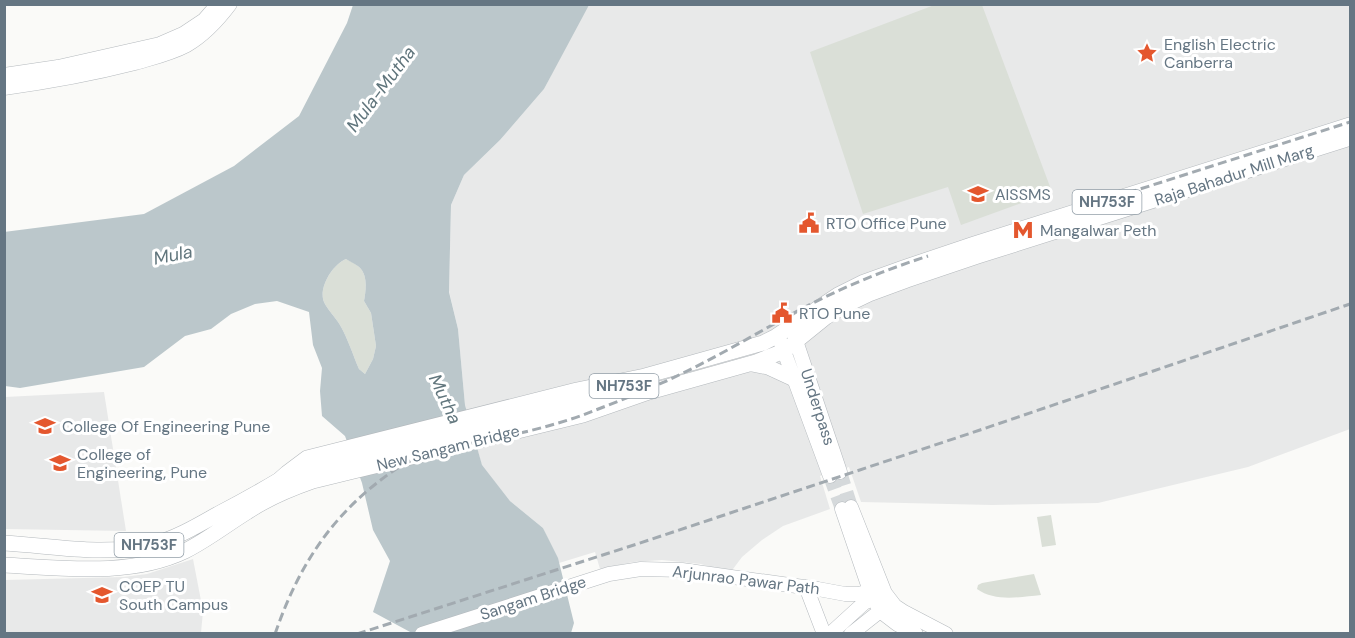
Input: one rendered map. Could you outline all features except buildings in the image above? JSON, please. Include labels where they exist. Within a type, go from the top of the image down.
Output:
[{"type":"highway","name":"Raja Bahadur Mill Marg","points":[[580,402],[649,392],[751,363],[784,351],[826,317],[869,294],[1350,125]]},
{"type":"highway","name":"Raja Bahadur Mill Marg","points":[[580,402],[645,376],[763,343],[838,295],[864,282],[974,244],[1350,138]]},
{"type":"highway","points":[[751,363],[768,367],[794,379]]},
{"type":"highway","name":"Raja Bahadur Mill Marg","points":[[609,398],[667,370]]},
{"type":"highway","name":"New Sangam Bridge","points":[[310,469],[580,402]]},
{"type":"highway","name":"New Sangam Bridge","points":[[310,469],[580,402]]},
{"type":"highway","name":"NH753F","points":[[4,543],[106,551],[154,544],[191,530],[279,480],[292,468],[310,469]]},
{"type":"highway","name":"NH753F","points":[[4,565],[76,569],[131,566],[158,561],[185,551],[283,492],[310,469]]},
{"type":"main road","points":[[4,88],[160,44],[183,34],[204,20],[218,4]]},
{"type":"main road","points":[[4,75],[59,74],[110,69],[168,54],[203,34],[230,4]]},
{"type":"main road","name":"Underpass","points":[[778,335],[794,379],[835,474],[791,326]]},
{"type":"main road","points":[[847,508],[880,611],[897,624],[916,633]]},
{"type":"main road","name":"Arjunrao Pawar Path","points":[[609,574],[641,569],[682,570],[851,594],[874,589]]},
{"type":"main road","name":"Sangam Bridge","points":[[422,633],[609,574]]},
{"type":"main road","points":[[806,587],[824,633]]},
{"type":"main road","points":[[874,589],[904,612],[946,633]]},
{"type":"main road","points":[[830,633],[874,589]]},
{"type":"main road","points":[[851,633],[880,611],[895,606]]},
{"type":"shaded area","points":[[937,4],[982,5],[1052,192],[961,225],[948,187],[863,214],[810,52]]},
{"type":"shaded area","points":[[587,5],[1350,5],[1350,429],[1248,467],[1098,503],[992,505],[861,502],[849,467],[820,476],[830,509],[783,526],[742,557],[730,573],[701,564],[662,560],[633,562],[600,569],[595,552],[559,563],[543,528],[510,501],[482,466],[465,405],[458,329],[449,291],[451,205],[464,175],[500,140],[544,89]]},
{"type":"shaded area","points":[[346,259],[358,266],[364,274],[366,288],[364,301],[371,313],[376,346],[373,359],[365,374],[359,369],[343,330],[325,305],[323,296],[328,277],[336,266]]},
{"type":"shaded area","name":"College of Engineering, Pune","points":[[104,392],[126,531],[5,529],[5,397]]},
{"type":"shaded area","points":[[1051,515],[1056,545],[1042,547],[1037,517]]},
{"type":"shaded area","name":"COEP TU South Campus","points":[[193,559],[203,611],[201,633],[5,633],[5,580],[123,577],[147,574]]},
{"type":"shaded area","points":[[1034,574],[1041,595],[1000,597],[977,589],[982,583]]},
{"type":"water","points":[[353,5],[589,5],[544,89],[500,140],[464,175],[451,205],[449,292],[458,329],[465,405],[482,465],[510,501],[543,528],[558,558],[574,623],[571,633],[412,633],[373,612],[390,561],[373,530],[362,483],[345,436],[322,416],[320,391],[322,368],[313,345],[309,312],[277,301],[255,304],[231,314],[211,329],[185,336],[144,367],[20,388],[5,386],[4,232],[144,214],[234,166],[299,116],[347,23]],"holes":[[[346,259],[359,267],[364,274],[366,288],[364,301],[371,313],[376,346],[373,359],[365,374],[359,369],[343,330],[325,305],[323,296],[328,277],[336,266]]]},
{"type":"tunnel","points":[[840,472],[851,507]]},
{"type":"tunnel","points":[[830,476],[842,509]]},
{"type":"railway","points":[[1115,197],[1350,122]]},
{"type":"railway","points":[[275,634],[295,585],[321,541],[354,503],[374,485],[406,463],[440,450],[559,423],[621,400],[699,365],[839,290],[928,256]]},
{"type":"railway","points":[[357,634],[637,544],[1350,304]]},
{"type":"place","name":"English Electric Canberra","points":[[1147,53]]},
{"type":"place","name":"AISSMS","points":[[978,194]]},
{"type":"place","name":"RTO Office Pune","points":[[809,223]]},
{"type":"place","name":"Mangalwar Peth","points":[[1023,230]]},
{"type":"place","name":"RTO Pune","points":[[782,313]]},
{"type":"place","name":"College Of Engineering Pune","points":[[45,426]]},
{"type":"place","name":"College of Engineering, Pune","points":[[60,463]]},
{"type":"place","name":"COEP TU South Campus","points":[[102,595]]},
{"type":"water label","name":"Mula-Mutha","points":[[381,89]]},
{"type":"water label","name":"Mula","points":[[173,255]]},
{"type":"water label","name":"Mutha","points":[[445,399]]}]
